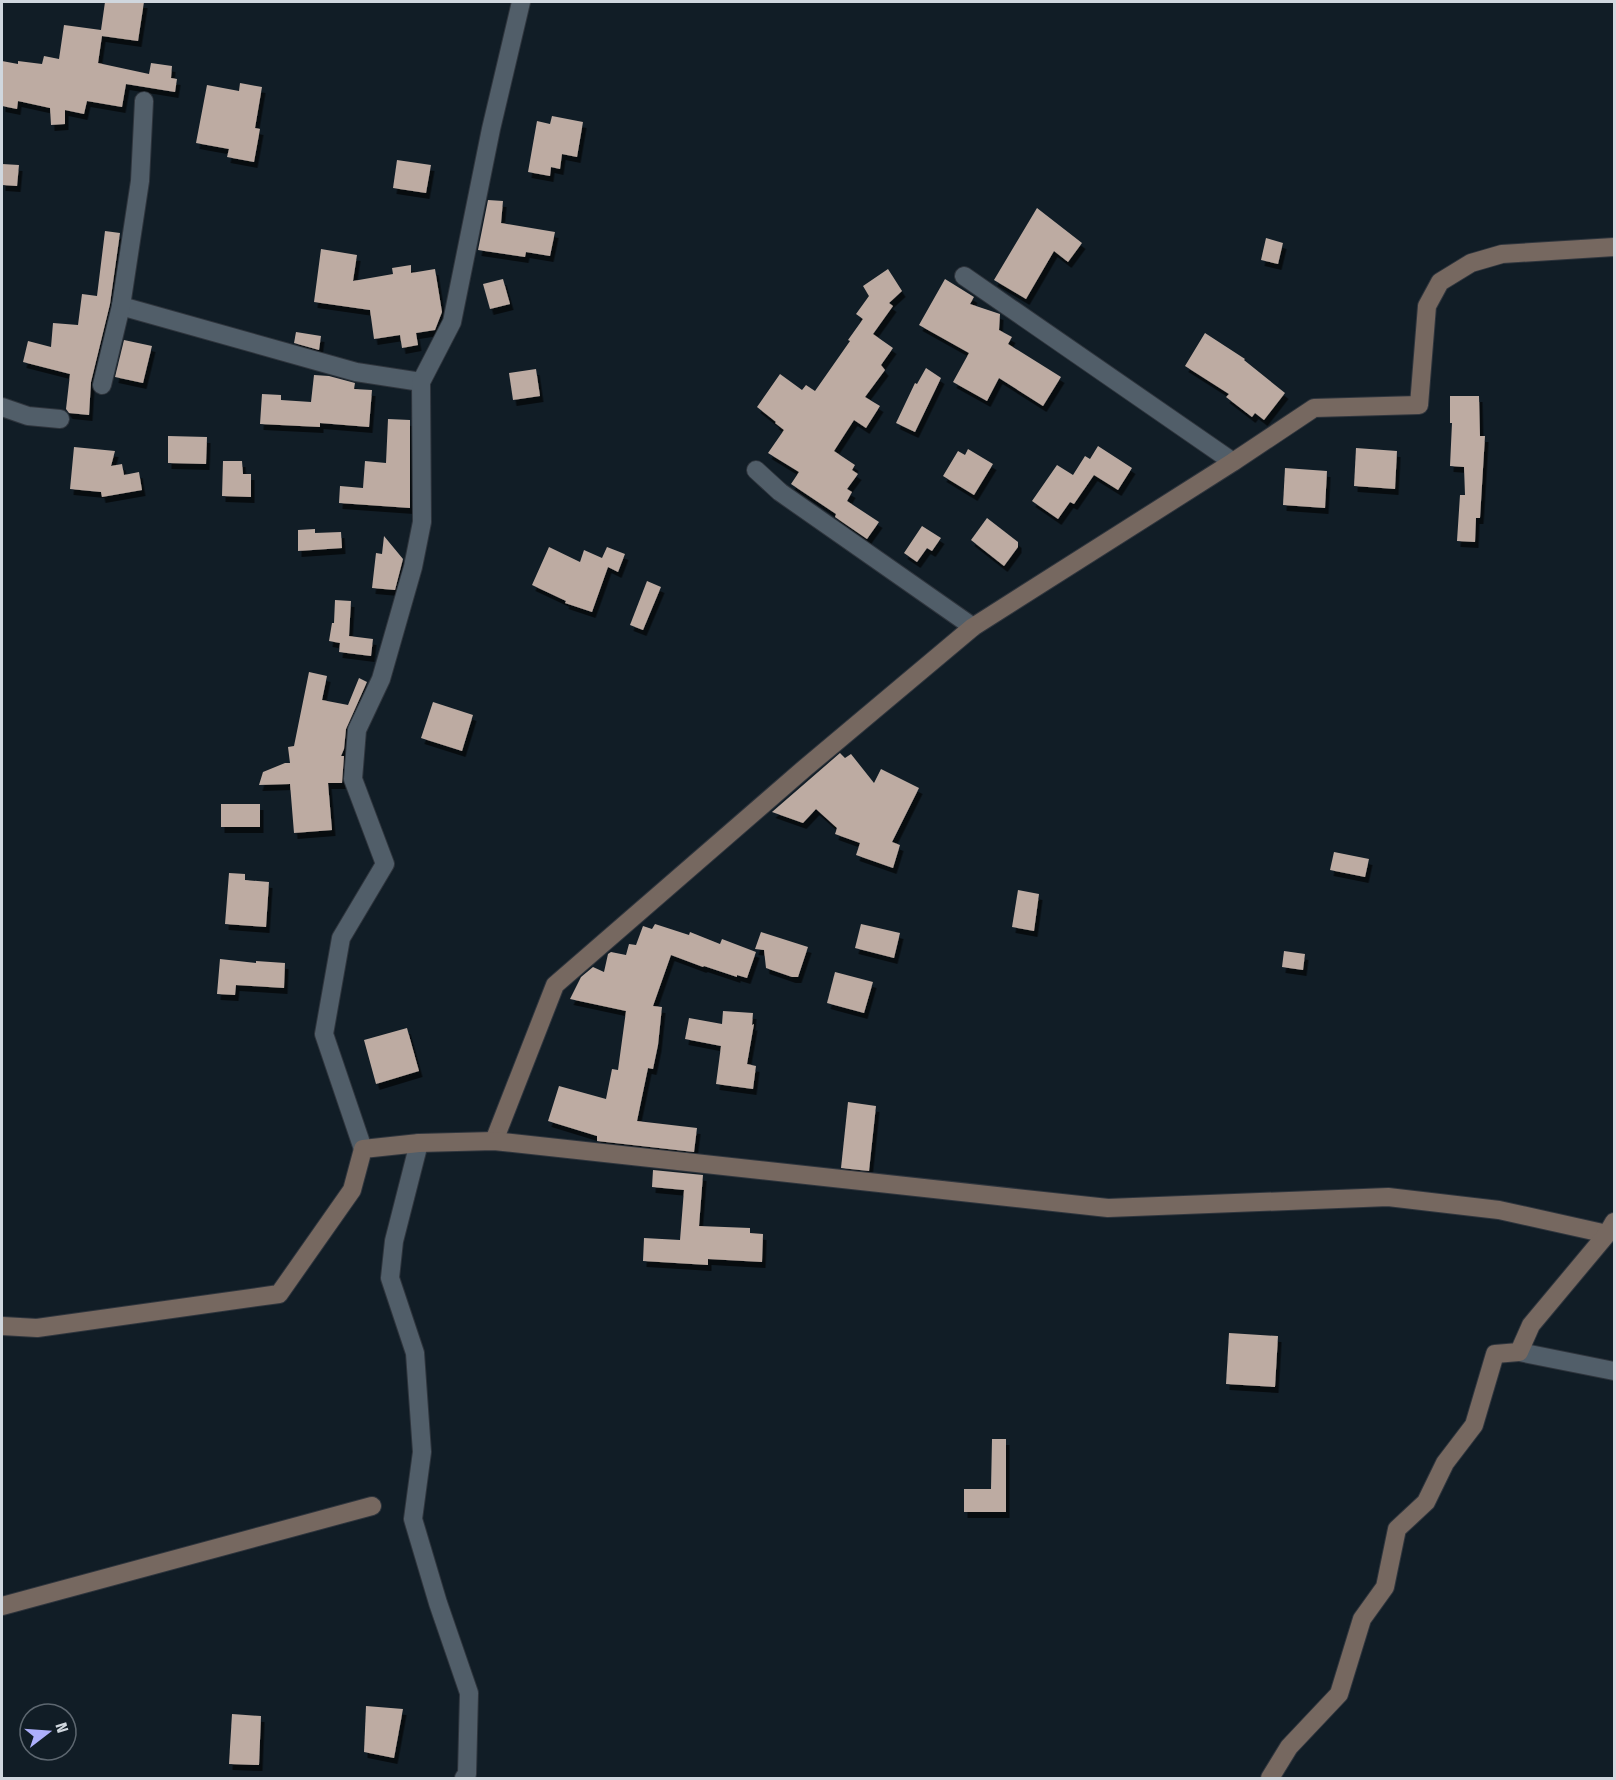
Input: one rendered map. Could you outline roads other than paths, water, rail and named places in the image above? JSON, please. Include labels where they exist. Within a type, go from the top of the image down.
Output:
[{"type":"street","points":[[2,1326],[37,1328],[279,1293],[352,1190],[363,1149],[324,1034],[341,938],[385,864],[353,779],[357,730],[381,680],[413,567],[422,522],[421,382],[452,322],[491,129],[520,2]]},
{"type":"street","points":[[102,385],[122,306],[140,181],[144,101]]},
{"type":"street","points":[[494,1141],[555,985],[796,776],[973,627],[1314,408],[1419,405],[1427,306],[1440,282],[1471,263],[1502,254],[1614,247]]},
{"type":"street","points":[[964,276],[1233,462]]},
{"type":"street","points":[[122,306],[356,372],[421,382]]},
{"type":"street","points":[[2,407],[28,416],[60,419]]},
{"type":"street","points":[[756,470],[780,492],[973,627]]},
{"type":"street","points":[[363,1149],[419,1143],[494,1141],[1108,1208],[1388,1197],[1499,1210],[1611,1228]]},
{"type":"street","points":[[419,1143],[394,1241],[390,1278],[415,1353],[422,1452],[413,1519],[438,1603],[469,1693],[467,1774],[464,1779]]},
{"type":"street","points":[[1519,1352],[1531,1325],[1611,1228]]},
{"type":"street","points":[[1270,1779],[1289,1748],[1339,1694],[1362,1619],[1385,1587],[1396,1529],[1426,1502],[1445,1463],[1474,1425],[1495,1354],[1519,1352],[1614,1371]]},
{"type":"street","points":[[2,1606],[372,1506]]}]
